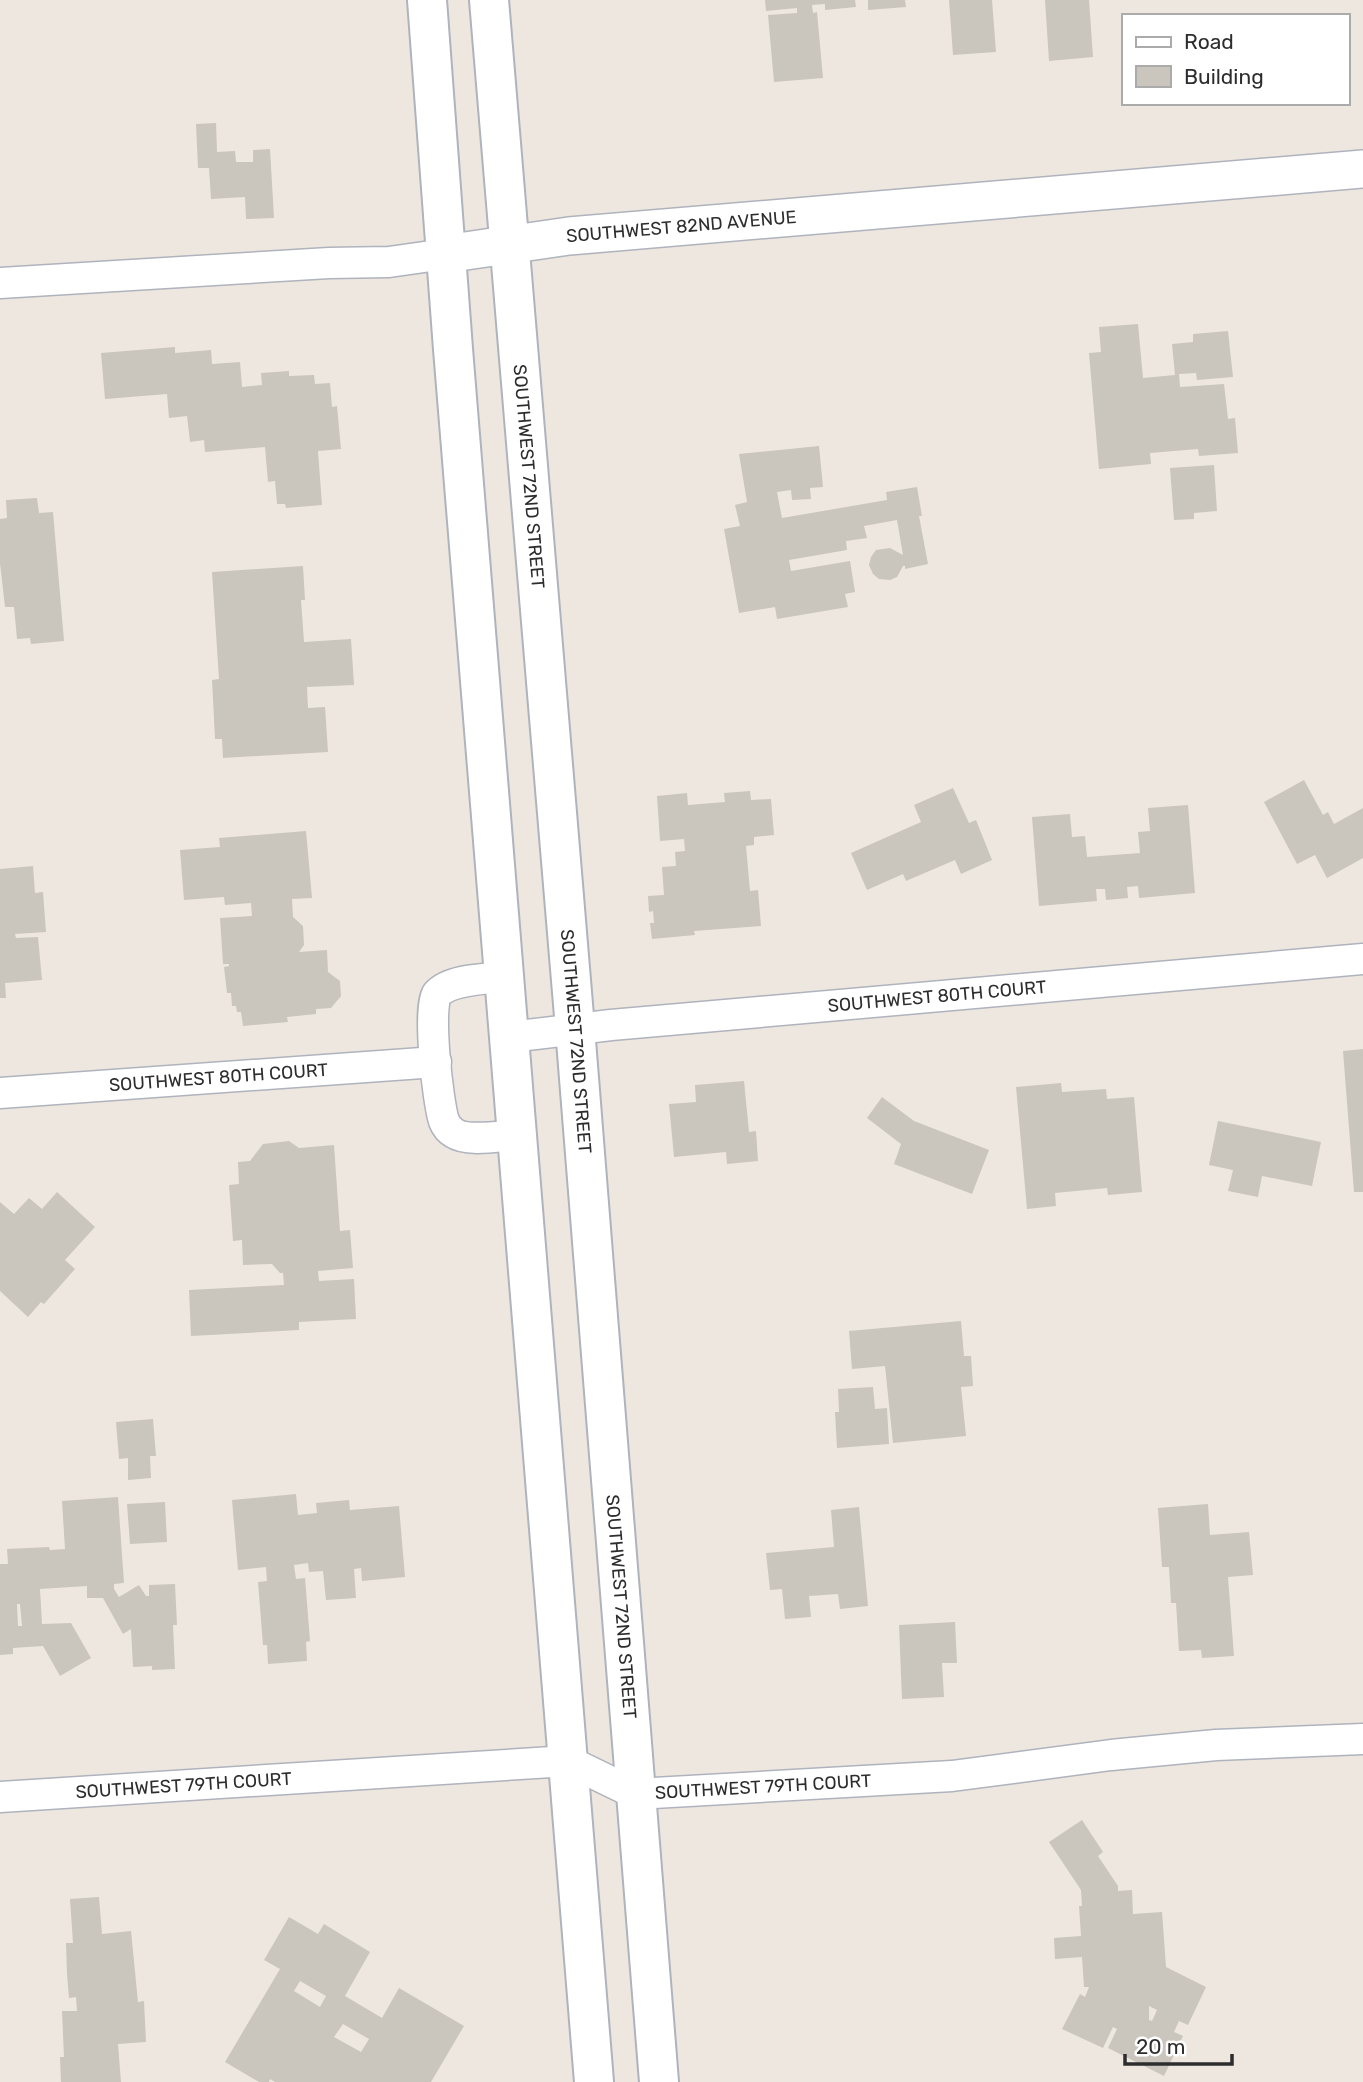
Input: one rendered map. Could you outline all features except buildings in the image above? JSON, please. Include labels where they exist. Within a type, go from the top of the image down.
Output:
[{"type":"main road","points":[[427,0],[445,254],[594,2082]]},
{"type":"main road","name":"SOUTHWEST 72ND STREET","points":[[489,0],[659,2082]]},
{"type":"street","name":"SOUTHWEST 82ND AVENUE","points":[[0,283],[329,263],[389,262],[597,234],[1363,169]]},
{"type":"street","name":"SOUTHWEST 80TH COURT","points":[[509,1037],[575,1028],[1363,959]]},
{"type":"street","points":[[504,977],[451,985],[439,991],[432,1012],[436,1062],[442,1114],[445,1125],[452,1132],[463,1138],[517,1135]]},
{"type":"street","name":"SOUTHWEST 80TH COURT","points":[[0,1093],[436,1062]]},
{"type":"street","name":"SOUTHWEST 79TH COURT","points":[[0,1797],[568,1761],[636,1794],[952,1776],[1216,1745],[1363,1740]]}]
